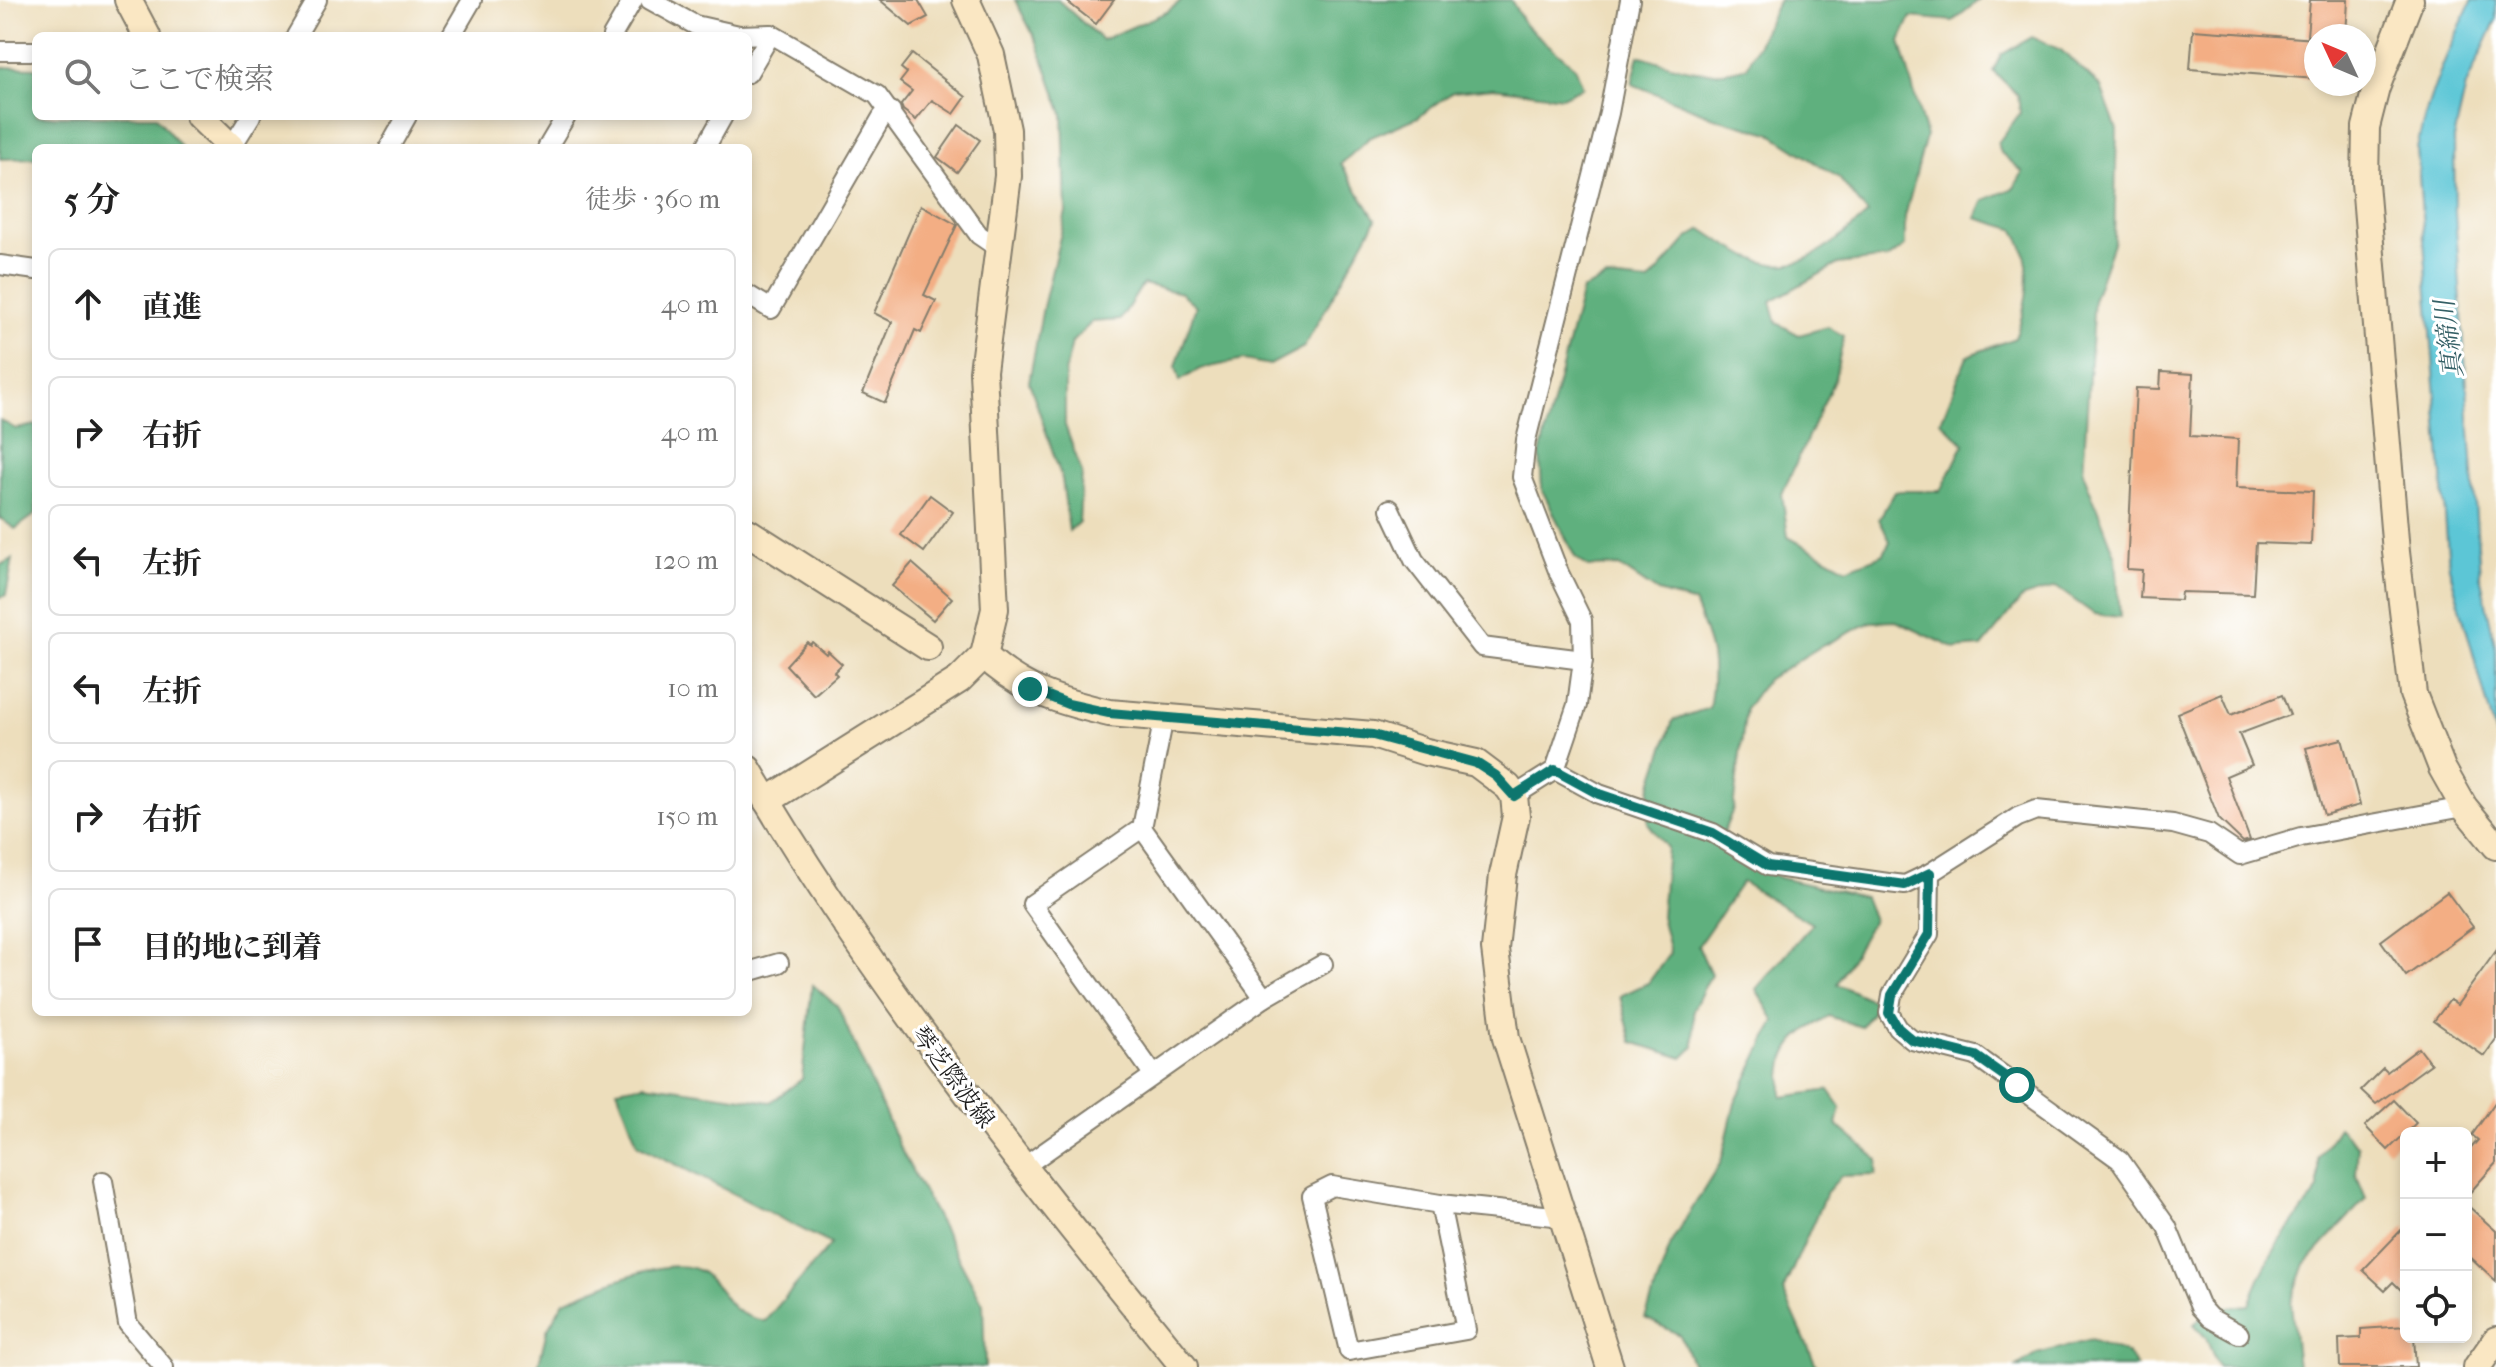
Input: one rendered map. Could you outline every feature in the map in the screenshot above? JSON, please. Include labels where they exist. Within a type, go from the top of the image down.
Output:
[{"type":"street","points":[[128,0],[145,32]]},
{"type":"street","points":[[298,32],[317,0]]},
{"type":"street","points":[[453,32],[472,0]]},
{"type":"street","points":[[614,32],[633,0]]},
{"type":"street","points":[[650,0],[695,25],[726,32]]},
{"type":"street","points":[[767,801],[959,680],[984,655],[992,631],[995,588],[983,371],[1001,250],[1008,176],[1007,130],[991,55],[966,0]]},
{"type":"street","points":[[1514,796],[1555,770],[1577,705],[1583,660],[1582,620],[1559,573],[1522,477],[1526,440],[1609,113],[1630,0]]},
{"type":"street","points":[[2410,0],[2376,88],[2366,127],[2365,183],[2396,552],[2411,679],[2427,737],[2464,807],[2496,846]]},
{"type":"street","points":[[752,66],[771,34]]},
{"type":"street","points":[[752,35],[771,34],[877,95],[979,235],[1001,250]]},
{"type":"street","points":[[0,51],[32,51]]},
{"type":"street","points":[[752,297],[771,309],[882,117],[891,111]]},
{"type":"street","points":[[203,120],[227,144]]},
{"type":"street","points":[[234,144],[248,120]]},
{"type":"street","points":[[391,144],[405,120]]},
{"type":"street","points":[[549,144],[564,120]]},
{"type":"street","points":[[707,144],[721,120]]},
{"type":"street","points":[[0,265],[32,269]]},
{"type":"street","points":[[1390,509],[1414,560],[1482,647],[1583,660]]},
{"type":"street","points":[[752,535],[928,647]]},
{"type":"street","points":[[984,655],[1017,682],[1068,704],[1109,713],[1373,735],[1476,763],[1496,776],[1514,796],[1516,816],[1497,914],[1497,984],[1506,1038],[1610,1367]]},
{"type":"street","points":[[1153,1074],[1032,904],[1142,828],[1164,717]]},
{"type":"street","points":[[1555,770],[1599,794],[1713,833],[1768,866],[1905,885],[1930,873],[2018,817],[2036,810],[2173,824],[2209,834],[2240,855],[2301,837],[2464,807]]},
{"type":"street","name":"琴芝際波線","points":[[752,776],[920,1035],[1022,1168],[1184,1367]]},
{"type":"street","points":[[1142,828],[1264,998]]},
{"type":"street","points":[[1930,873],[1929,934],[1892,995],[1889,1013],[1898,1028],[1912,1040],[1976,1056],[2120,1160],[2167,1227],[2200,1307],[2210,1318],[2239,1334]]},
{"type":"street","points":[[752,971],[779,963]]},
{"type":"street","points":[[1022,1168],[1264,998],[1323,964]]},
{"type":"street","points":[[103,1181],[128,1324],[164,1367]]},
{"type":"street","points":[[1440,1204],[1466,1330],[1349,1351],[1312,1196],[1332,1186],[1440,1204],[1563,1217]]},
{"type":"street","points":[[2477,1367],[2496,1340]]},
{"type":"green space","points":[[1015,0],[1058,0],[1102,40],[1167,12],[1182,0],[1511,0],[1525,25],[1575,67],[1583,87],[1562,97],[1494,88],[1453,92],[1418,117],[1369,138],[1341,164],[1376,220],[1304,347],[1270,365],[1244,360],[1200,369],[1180,381],[1176,366],[1196,306],[1181,293],[1143,284],[1120,320],[1092,322],[1072,342],[1065,373],[1065,425],[1082,473],[1079,522],[1069,531],[1062,479],[1029,382],[1066,212],[1063,114],[1037,42]]},
{"type":"green space","points":[[1779,0],[1979,0],[1953,21],[1911,17],[1900,41],[1926,136],[1905,217],[1905,246],[1889,258],[1838,264],[1771,301],[1777,323],[1799,335],[1828,327],[1844,336],[1835,378],[1782,494],[1788,537],[1847,569],[1884,554],[1890,541],[1879,519],[1895,491],[1941,491],[1964,444],[1941,421],[1967,356],[2015,338],[2026,296],[2025,255],[2014,229],[1976,218],[1984,200],[2014,188],[2023,172],[2001,153],[1998,143],[2020,113],[2018,95],[1993,71],[2001,55],[2032,37],[2061,50],[2101,87],[2117,130],[2114,240],[2094,298],[2083,472],[2116,557],[2120,617],[2094,614],[2056,587],[2023,597],[1982,647],[1956,649],[1896,621],[1871,622],[1820,647],[1766,680],[1746,708],[1733,809],[1718,846],[1780,878],[1864,897],[1873,920],[1837,984],[1878,1003],[1861,1027],[1829,1016],[1804,1032],[1785,1057],[1782,1097],[1829,1090],[1841,1107],[1837,1125],[1878,1160],[1876,1175],[1841,1176],[1826,1193],[1783,1291],[1817,1367],[1694,1367],[1680,1335],[1645,1318],[1672,1241],[1721,1162],[1735,1103],[1775,1021],[1756,989],[1812,924],[1742,882],[1698,946],[1711,974],[1693,1010],[1694,1047],[1683,1058],[1632,1042],[1620,996],[1648,983],[1670,953],[1661,916],[1667,848],[1648,823],[1650,790],[1673,720],[1709,708],[1711,654],[1694,603],[1658,592],[1619,566],[1588,567],[1575,557],[1542,490],[1540,454],[1582,290],[1607,278],[1649,282],[1687,239],[1702,229],[1751,258],[1770,264],[1805,260],[1824,250],[1868,214],[1839,178],[1770,133],[1719,119],[1632,84],[1639,55],[1705,72],[1747,67]]},
{"type":"green space","points":[[0,67],[32,68],[32,120],[159,120],[178,144],[32,144],[32,158],[0,159]]},
{"type":"green space","points":[[0,420],[16,429],[32,426],[32,517],[15,529],[0,518]]},
{"type":"green space","points":[[13,559],[6,595],[0,598],[0,565]]},
{"type":"green space","points":[[812,984],[838,1007],[900,1148],[983,1304],[985,1367],[538,1367],[547,1330],[564,1301],[635,1274],[674,1266],[691,1268],[704,1274],[734,1309],[765,1321],[831,1244],[638,1145],[617,1089],[645,1084],[771,1102],[802,1079]]},
{"type":"green space","points":[[2338,1127],[2358,1146],[2356,1174],[2366,1198],[2305,1264],[2291,1303],[2298,1367],[2218,1367],[2206,1338],[2194,1324],[2212,1309],[2249,1305],[2270,1258],[2318,1191],[2318,1158]]},
{"type":"green space","points":[[2091,1340],[2128,1354],[2137,1367],[2017,1367],[2037,1354]]},
{"type":"water","name":"真締川","points":[[2472,0],[2496,0],[2496,20],[2466,86],[2454,139],[2455,213],[2480,575],[2496,649],[2496,736],[2449,567],[2417,149],[2433,91]]},
{"type":"building","points":[[880,0],[918,0],[928,17],[911,26]]},
{"type":"building","points":[[1065,0],[1114,0],[1096,24]]},
{"type":"building","points":[[2310,0],[2348,0],[2347,24],[2308,24]]},
{"type":"building","points":[[2193,30],[2304,38],[2304,78],[2190,69]]},
{"type":"building","points":[[912,54],[966,97],[954,114],[932,100],[916,120],[903,110],[901,105],[912,91],[900,82],[907,73],[901,68]]},
{"type":"building","points":[[959,125],[980,140],[957,172],[937,157]]},
{"type":"building","points":[[921,205],[957,225],[924,295],[936,301],[921,333],[915,330],[885,403],[863,393],[892,322],[874,313]]},
{"type":"building","points":[[2161,372],[2193,374],[2190,436],[2238,439],[2236,488],[2313,491],[2311,545],[2256,543],[2253,594],[2181,592],[2180,600],[2140,598],[2142,570],[2127,569],[2136,388],[2160,389]]},
{"type":"building","points":[[930,495],[953,512],[924,552],[901,535]]},
{"type":"building","points":[[912,563],[952,598],[933,620],[892,586]]},
{"type":"building","points":[[807,642],[810,645],[812,642],[826,654],[828,651],[842,664],[834,672],[837,675],[814,695],[786,665]]},
{"type":"building","points":[[2222,694],[2231,715],[2282,695],[2290,715],[2239,734],[2252,765],[2226,776],[2250,840],[2243,842],[2219,819],[2177,713]]},
{"type":"building","points":[[2342,739],[2360,805],[2324,815],[2306,748]]},
{"type":"building","points":[[2447,892],[2473,927],[2406,976],[2381,941]]},
{"type":"building","points":[[2496,951],[2496,1039],[2484,1056],[2434,1021],[2450,1000],[2457,1005]]},
{"type":"building","points":[[2419,1048],[2431,1064],[2376,1104],[2361,1090],[2383,1068],[2387,1072]]},
{"type":"building","points":[[2394,1100],[2416,1123],[2412,1127],[2400,1127],[2400,1138],[2388,1150],[2365,1126]]},
{"type":"building","points":[[2496,1101],[2496,1163],[2472,1190],[2472,1147],[2478,1140],[2472,1135]]},
{"type":"building","points":[[2472,1209],[2496,1231],[2496,1281],[2472,1259]]},
{"type":"building","points":[[2400,1231],[2400,1289],[2393,1282],[2385,1290],[2363,1270]]},
{"type":"building","points":[[2400,1326],[2400,1343],[2414,1343],[2416,1367],[2340,1367],[2339,1339],[2361,1338],[2361,1329]]},
{"type":"route","points":[[1030,689],[1068,704],[1109,713],[1373,735],[1426,752],[1476,763],[1496,776],[1514,796],[1555,770],[1599,794],[1713,833],[1768,866],[1905,885],[1930,873],[1929,934],[1892,995],[1889,1013],[1898,1028],[1912,1040],[1956,1048],[1976,1056],[2017,1085]]}]
